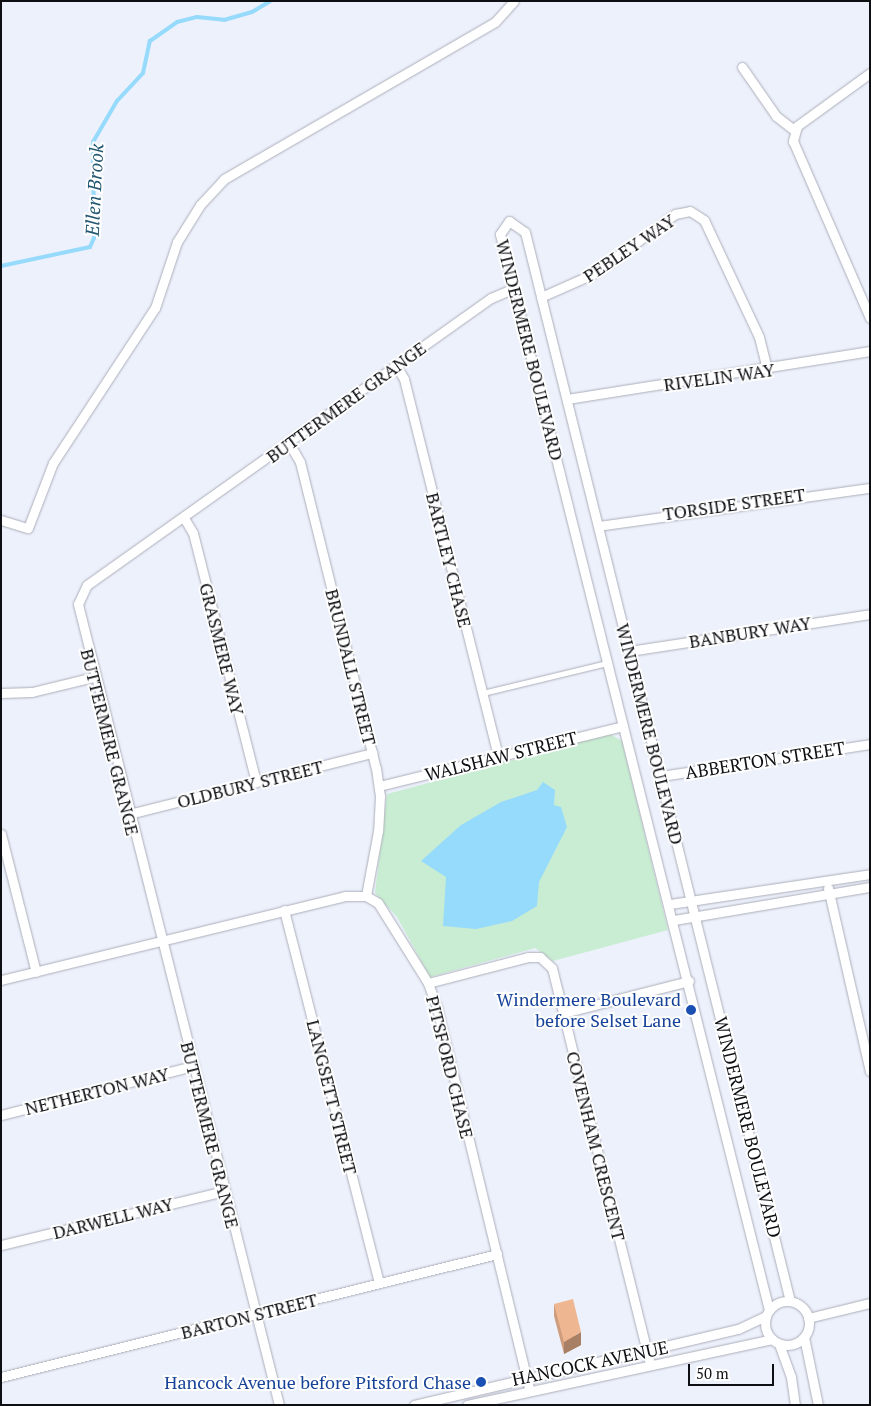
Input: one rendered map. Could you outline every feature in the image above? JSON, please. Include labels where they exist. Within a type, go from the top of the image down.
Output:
[{"type":"street","points":[[1,520],[28,528],[53,463],[155,308],[177,242],[200,205],[224,179],[495,22],[514,1]]},
{"type":"street","points":[[742,67],[776,116],[794,130],[796,152],[870,318]]},
{"type":"street","points":[[794,130],[870,73]]},
{"type":"street","name":"PEBLEY WAY","points":[[541,297],[593,274],[675,214],[690,212],[704,220],[759,337],[766,370]]},
{"type":"street","name":"WINDERMERE BOULEVARD","points":[[767,1313],[674,920],[623,726],[500,234],[509,221],[525,232],[696,915],[790,1302]]},
{"type":"street","name":"BUTTERMERE GRANGE","points":[[279,1405],[78,615],[80,596],[87,585],[290,444],[491,298],[514,288]]},
{"type":"street","name":"RIVELIN WAY","points":[[567,399],[766,370],[870,351]]},
{"type":"street","name":"BARTLEY CHASE","points":[[396,366],[404,379],[498,756]]},
{"type":"street","name":"BRUNDALL STREET","points":[[290,444],[300,462],[379,786],[378,831],[366,896]]},
{"type":"street","name":"TORSIDE STREET","points":[[598,526],[870,488]]},
{"type":"street","name":"GRASMERE WAY","points":[[184,518],[193,533],[256,782]]},
{"type":"street","name":"BANBURY WAY","points":[[630,651],[870,614]]},
{"type":"street","points":[[1,692],[32,692],[94,677]]},
{"type":"street","name":"WALSHAW STREET","points":[[379,786],[623,726]]},
{"type":"street","name":"ABBERTON STREET","points":[[661,776],[870,744]]},
{"type":"street","name":"OLDBURY STREET","points":[[129,814],[372,753]]},
{"type":"street","points":[[1,834],[36,972]]},
{"type":"street","points":[[670,904],[870,874]]},
{"type":"street","points":[[826,880],[866,1035],[870,1071]]},
{"type":"street","points":[[674,920],[870,887]]},
{"type":"street","points":[[1,980],[284,910],[345,896],[366,896]]},
{"type":"street","name":"PITSFORD CHASE","points":[[366,896],[396,926],[428,983],[529,1388]]},
{"type":"street","name":"LANGSETT STREET","points":[[284,910],[379,1283]]},
{"type":"street","name":"COVENHAM CRESCENT","points":[[428,983],[540,957],[552,968],[650,1364]]},
{"type":"street","points":[[563,1013],[689,981]]},
{"type":"street","name":"NETHERTON WAY","points":[[1,1115],[193,1066]]},
{"type":"street","name":"DARWELL WAY","points":[[1,1245],[225,1190]]},
{"type":"street","name":"BARTON STREET","points":[[1,1377],[497,1254]]},
{"type":"street","points":[[795,1405],[791,1377],[775,1341],[767,1313],[790,1302],[802,1307],[808,1318],[804,1337],[818,1405]]},
{"type":"street","points":[[808,1318],[870,1303]]},
{"type":"street","name":"HANCOCK AVENUE","points":[[414,1405],[526,1375],[647,1352],[738,1329],[767,1313]]},
{"type":"street","points":[[775,1341],[792,1345],[804,1337]]},
{"type":"street","name":"HANCOCK AVENUE","points":[[467,1405],[529,1388],[775,1341]]},
{"type":"lane","points":[[482,694],[608,663]]},
{"type":"green space","points":[[610,734],[622,741],[668,930],[553,961],[535,948],[430,977],[397,917],[375,893],[387,794]]},
{"type":"water","points":[[543,782],[555,790],[554,805],[561,807],[567,827],[539,882],[537,906],[512,921],[476,929],[443,926],[446,877],[421,861],[461,825],[501,802],[537,790]]},
{"type":"building","points":[[573,1299],[581,1332],[564,1342],[554,1304]]},
{"type":"waterway","name":"Ellen Brook","points":[[1,266],[90,247],[94,238],[93,142],[117,101],[143,73],[150,41],[177,22],[197,17],[224,20],[252,12],[270,1]]},
{"type":"place","name":"Windermere Boulevard before Selset Lane","points":[[691,1010]]},
{"type":"place","name":"Hancock Avenue before Pitsford Chase","points":[[481,1382]]}]
